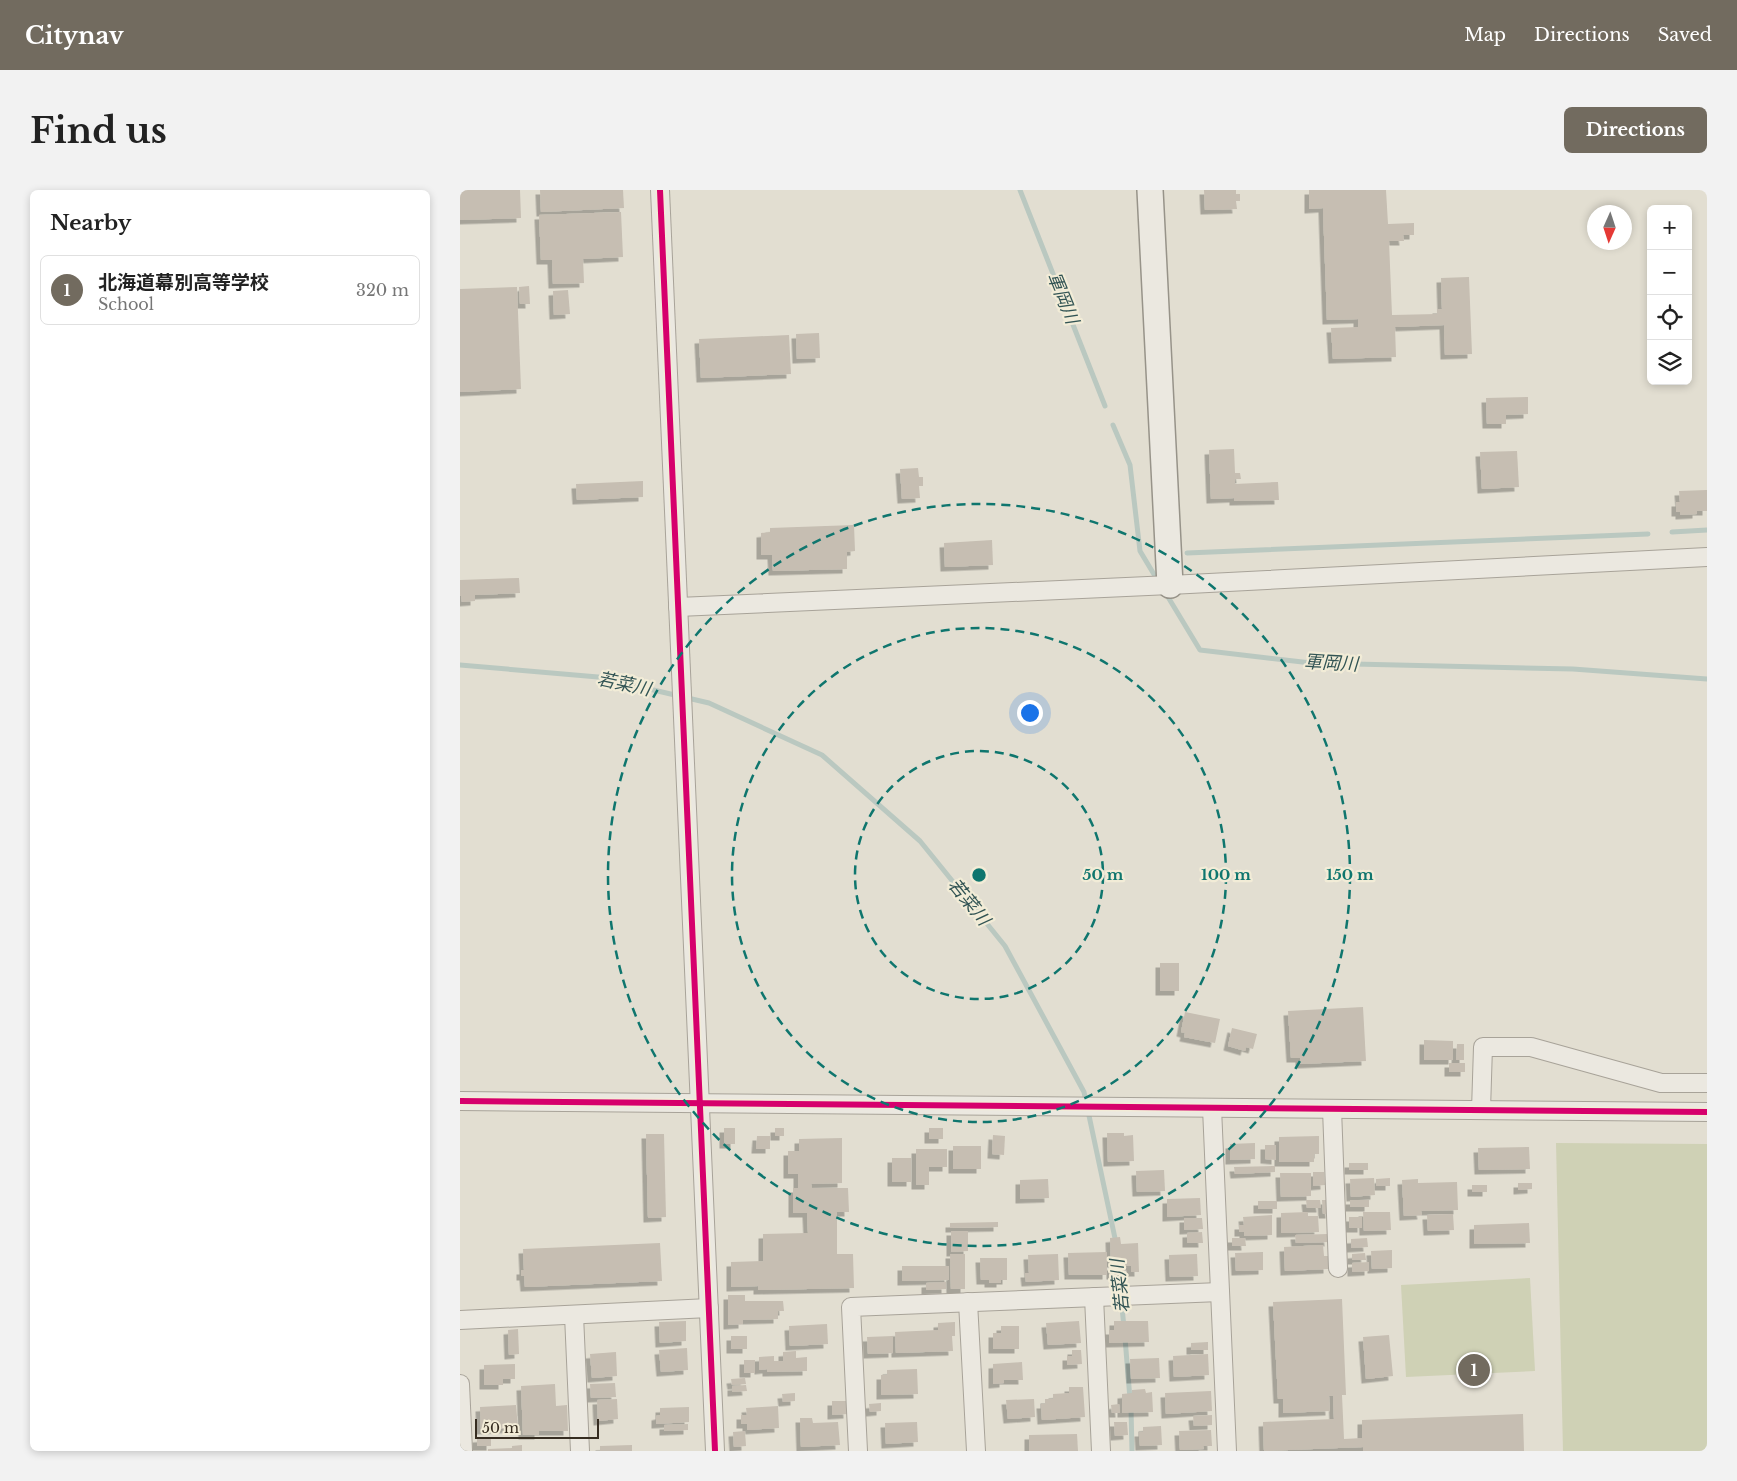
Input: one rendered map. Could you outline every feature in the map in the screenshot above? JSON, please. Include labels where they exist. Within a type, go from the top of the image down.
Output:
[{"type":"street","points":[[660,190],[715,1451]]},
{"type":"street","points":[[1150,190],[1170,585]]},
{"type":"street","points":[[678,606],[1170,585],[1707,557]]},
{"type":"street","points":[[1480,1110],[1483,1047],[1531,1046],[1661,1083],[1707,1083]]},
{"type":"street","points":[[460,1102],[1707,1112]]},
{"type":"street","points":[[1212,1108],[1227,1451]]},
{"type":"street","points":[[1332,1109],[1338,1268]]},
{"type":"street","points":[[858,1451],[851,1307],[1220,1292]]},
{"type":"street","points":[[1094,1297],[1101,1451]]},
{"type":"street","points":[[968,1302],[976,1451]]},
{"type":"street","points":[[460,1320],[709,1308]]},
{"type":"street","points":[[574,1315],[580,1451]]},
{"type":"street","points":[[460,1384],[462,1451]]},
{"type":"green space","points":[[1556,1143],[1707,1144],[1707,1451],[1563,1451]]},
{"type":"green space","points":[[1530,1278],[1535,1371],[1406,1377],[1401,1285]]},
{"type":"building","points":[[460,190],[520,190],[521,218],[460,220]]},
{"type":"building","points":[[540,190],[623,190],[624,208],[541,212]]},
{"type":"building","points":[[1204,190],[1236,190],[1236,194],[1240,194],[1240,201],[1236,201],[1237,209],[1205,210]]},
{"type":"building","points":[[1309,190],[1386,190],[1388,224],[1414,223],[1414,235],[1403,235],[1404,241],[1389,241],[1392,315],[1437,314],[1437,309],[1442,309],[1441,278],[1469,277],[1472,354],[1445,355],[1444,325],[1395,327],[1396,357],[1333,359],[1331,328],[1358,327],[1358,319],[1327,320],[1323,208],[1309,209]]},
{"type":"building","points":[[621,212],[623,257],[583,259],[584,283],[553,284],[552,260],[541,260],[539,215]]},
{"type":"building","points":[[529,286],[530,304],[520,304],[519,287]]},
{"type":"building","points":[[517,287],[521,389],[460,392],[460,289]]},
{"type":"building","points":[[568,290],[570,314],[554,315],[553,291]]},
{"type":"building","points":[[819,333],[820,358],[797,359],[796,334]]},
{"type":"building","points":[[789,335],[791,374],[701,378],[699,339]]},
{"type":"building","points":[[1528,397],[1528,414],[1506,415],[1506,424],[1487,424],[1486,398]]},
{"type":"building","points":[[1234,449],[1235,473],[1240,473],[1241,479],[1235,479],[1235,484],[1278,482],[1279,500],[1234,501],[1234,498],[1211,499],[1209,450]]},
{"type":"building","points":[[1517,451],[1519,487],[1482,489],[1480,452]]},
{"type":"building","points":[[918,468],[919,477],[923,477],[923,486],[919,486],[920,498],[902,499],[900,469]]},
{"type":"building","points":[[643,481],[643,497],[577,500],[576,484]]},
{"type":"building","points":[[1707,490],[1707,511],[1697,511],[1697,514],[1680,515],[1680,512],[1676,512],[1676,502],[1680,502],[1679,491]]},
{"type":"building","points":[[854,525],[855,551],[847,552],[847,569],[773,571],[772,555],[761,555],[761,533],[770,532],[770,528]]},
{"type":"building","points":[[992,540],[993,565],[945,567],[944,543]]},
{"type":"building","points":[[519,578],[520,593],[475,595],[475,601],[462,602],[460,580]]},
{"type":"building","points":[[1160,963],[1179,963],[1179,991],[1160,991]]},
{"type":"building","points":[[1363,1007],[1366,1061],[1300,1064],[1300,1058],[1291,1058],[1288,1011]]},
{"type":"building","points":[[1185,1012],[1220,1019],[1215,1043],[1184,1037],[1185,1033],[1181,1032]]},
{"type":"building","points":[[1232,1028],[1257,1034],[1253,1049],[1246,1047],[1245,1051],[1228,1046]]},
{"type":"building","points":[[1424,1040],[1453,1041],[1453,1060],[1424,1060]]},
{"type":"building","points":[[1457,1044],[1464,1044],[1464,1060],[1456,1060]]},
{"type":"building","points":[[1449,1063],[1465,1063],[1465,1072],[1449,1072]]},
{"type":"building","points":[[724,1128],[735,1128],[735,1144],[724,1144]]},
{"type":"building","points":[[775,1128],[784,1128],[784,1136],[775,1136]]},
{"type":"building","points":[[929,1128],[943,1128],[943,1139],[929,1139]]},
{"type":"building","points":[[1107,1133],[1124,1133],[1124,1136],[1133,1135],[1134,1161],[1108,1162]]},
{"type":"building","points":[[646,1134],[664,1134],[666,1217],[648,1218]]},
{"type":"building","points":[[993,1135],[1005,1136],[1004,1155],[992,1154]]},
{"type":"building","points":[[757,1136],[770,1136],[770,1149],[756,1149]]},
{"type":"building","points":[[1319,1136],[1319,1154],[1314,1154],[1314,1162],[1279,1162],[1279,1137]]},
{"type":"building","points":[[842,1138],[842,1183],[811,1184],[812,1188],[848,1188],[849,1212],[837,1212],[837,1254],[853,1254],[854,1288],[758,1290],[758,1286],[731,1287],[731,1262],[763,1261],[763,1234],[808,1233],[807,1213],[793,1213],[793,1188],[798,1188],[798,1174],[788,1174],[788,1151],[799,1151],[799,1139]]},
{"type":"building","points":[[1255,1143],[1255,1159],[1230,1160],[1230,1144]]},
{"type":"building","points":[[1265,1145],[1276,1145],[1276,1160],[1265,1159]]},
{"type":"building","points":[[953,1146],[981,1146],[981,1169],[953,1169]]},
{"type":"building","points":[[1529,1147],[1530,1169],[1479,1170],[1478,1148]]},
{"type":"building","points":[[916,1149],[947,1149],[947,1167],[929,1167],[929,1185],[916,1185]]},
{"type":"building","points":[[892,1158],[911,1158],[911,1182],[892,1182]]},
{"type":"building","points":[[1349,1163],[1368,1163],[1368,1170],[1349,1170]]},
{"type":"building","points":[[1275,1166],[1275,1172],[1235,1174],[1234,1167]]},
{"type":"building","points":[[1164,1170],[1165,1191],[1137,1192],[1136,1171]]},
{"type":"building","points":[[1313,1172],[1324,1172],[1325,1185],[1313,1186]]},
{"type":"building","points":[[1280,1173],[1311,1173],[1311,1196],[1281,1197]]},
{"type":"building","points":[[1374,1178],[1375,1195],[1351,1197],[1350,1179]]},
{"type":"building","points":[[1390,1178],[1390,1186],[1376,1186],[1376,1179]]},
{"type":"building","points":[[1048,1179],[1049,1198],[1020,1199],[1020,1180]]},
{"type":"building","points":[[1418,1179],[1418,1183],[1457,1182],[1458,1210],[1421,1211],[1422,1215],[1404,1216],[1402,1180]]},
{"type":"building","points":[[1518,1183],[1532,1183],[1532,1189],[1518,1190]]},
{"type":"building","points":[[1472,1185],[1487,1185],[1487,1192],[1472,1192]]},
{"type":"building","points":[[1200,1198],[1201,1215],[1167,1217],[1167,1199]]},
{"type":"building","points":[[1306,1200],[1320,1200],[1321,1208],[1307,1208]]},
{"type":"building","points":[[1322,1200],[1329,1200],[1330,1214],[1323,1214]]},
{"type":"building","points":[[1350,1200],[1369,1200],[1369,1207],[1350,1207]]},
{"type":"building","points":[[1258,1201],[1277,1201],[1277,1209],[1258,1209]]},
{"type":"building","points":[[1308,1212],[1308,1216],[1318,1216],[1319,1232],[1281,1233],[1281,1213]]},
{"type":"building","points":[[1363,1212],[1390,1212],[1391,1230],[1364,1231]]},
{"type":"building","points":[[1453,1214],[1454,1230],[1428,1231],[1427,1215]]},
{"type":"building","points":[[1272,1215],[1272,1235],[1244,1236],[1244,1232],[1239,1232],[1239,1225],[1244,1225],[1243,1217]]},
{"type":"building","points":[[1349,1217],[1362,1217],[1362,1228],[1349,1228]]},
{"type":"building","points":[[1184,1218],[1202,1218],[1203,1229],[1184,1230]]},
{"type":"building","points":[[998,1222],[998,1227],[950,1228],[950,1223]]},
{"type":"building","points":[[1529,1223],[1530,1243],[1474,1244],[1474,1225]]},
{"type":"building","points":[[951,1231],[968,1231],[968,1251],[951,1252]]},
{"type":"building","points":[[1202,1232],[1203,1243],[1187,1243],[1187,1233]]},
{"type":"building","points":[[1328,1234],[1329,1242],[1296,1243],[1295,1235]]},
{"type":"building","points":[[1120,1237],[1121,1244],[1138,1243],[1139,1272],[1131,1272],[1131,1266],[1126,1266],[1126,1263],[1111,1263],[1110,1238]]},
{"type":"building","points":[[1232,1238],[1245,1238],[1246,1246],[1232,1246]]},
{"type":"building","points":[[1367,1238],[1368,1247],[1351,1248],[1351,1239]]},
{"type":"building","points":[[660,1243],[662,1281],[525,1287],[524,1276],[521,1276],[521,1270],[524,1270],[523,1249]]},
{"type":"building","points":[[1323,1245],[1324,1256],[1328,1256],[1328,1269],[1285,1271],[1284,1247]]},
{"type":"building","points":[[1392,1250],[1392,1268],[1372,1269],[1371,1251]]},
{"type":"building","points":[[1107,1252],[1107,1275],[1069,1275],[1068,1253]]},
{"type":"building","points":[[1263,1252],[1263,1270],[1236,1271],[1235,1253]]},
{"type":"building","points":[[1365,1253],[1366,1260],[1352,1260],[1352,1254]]},
{"type":"building","points":[[950,1254],[965,1254],[965,1289],[951,1289]]},
{"type":"building","points":[[1058,1254],[1059,1280],[1026,1282],[1025,1273],[1029,1273],[1028,1255]]},
{"type":"building","points":[[1197,1254],[1198,1276],[1170,1277],[1169,1255]]},
{"type":"building","points":[[980,1258],[1007,1258],[1007,1280],[1001,1280],[1001,1283],[989,1283],[989,1280],[981,1280]]},
{"type":"building","points":[[1369,1262],[1369,1271],[1352,1272],[1352,1263]]},
{"type":"building","points":[[1124,1265],[1125,1275],[1111,1275],[1111,1266]]},
{"type":"building","points":[[902,1266],[949,1266],[949,1280],[902,1281]]},
{"type":"building","points":[[946,1282],[946,1289],[926,1290],[926,1283]]},
{"type":"building","points":[[728,1295],[745,1295],[745,1301],[783,1301],[784,1311],[778,1311],[778,1319],[743,1320],[743,1324],[728,1325]]},
{"type":"building","points":[[1342,1299],[1346,1395],[1342,1395],[1344,1439],[1362,1438],[1362,1420],[1523,1414],[1524,1451],[1363,1451],[1363,1447],[1264,1451],[1263,1422],[1334,1419],[1333,1396],[1329,1396],[1330,1411],[1283,1413],[1283,1399],[1278,1399],[1273,1302]]},
{"type":"building","points":[[686,1321],[686,1341],[660,1343],[659,1322]]},
{"type":"building","points":[[1079,1321],[1081,1343],[1048,1345],[1046,1323]]},
{"type":"building","points":[[1114,1321],[1148,1321],[1149,1342],[1109,1343],[1109,1330],[1114,1330]]},
{"type":"building","points":[[955,1322],[955,1336],[952,1336],[953,1351],[896,1353],[895,1332],[938,1330],[938,1323]]},
{"type":"building","points":[[827,1324],[828,1344],[790,1346],[789,1326]]},
{"type":"building","points":[[1001,1326],[1019,1326],[1019,1349],[993,1349],[993,1333],[1001,1333]]},
{"type":"building","points":[[518,1329],[519,1354],[509,1355],[508,1330]]},
{"type":"building","points":[[1389,1335],[1393,1376],[1366,1379],[1363,1337]]},
{"type":"building","points":[[731,1336],[747,1336],[747,1349],[731,1349]]},
{"type":"building","points":[[893,1336],[893,1353],[868,1354],[867,1337]]},
{"type":"building","points":[[1208,1342],[1208,1350],[1191,1350],[1191,1343]]},
{"type":"building","points":[[687,1348],[688,1370],[661,1372],[659,1350]]},
{"type":"building","points":[[1072,1350],[1081,1350],[1082,1364],[1067,1365],[1067,1356],[1072,1356]]},
{"type":"building","points":[[796,1351],[796,1358],[807,1357],[807,1371],[767,1372],[767,1369],[759,1370],[759,1357],[774,1356],[774,1361],[783,1361],[783,1352]]},
{"type":"building","points":[[616,1352],[617,1376],[592,1378],[590,1354]]},
{"type":"building","points":[[1208,1354],[1209,1375],[1174,1377],[1173,1356]]},
{"type":"building","points":[[1159,1358],[1160,1378],[1131,1379],[1130,1359]]},
{"type":"building","points":[[744,1360],[755,1360],[755,1373],[744,1373]]},
{"type":"building","points":[[1022,1362],[1023,1380],[1004,1380],[1004,1383],[993,1384],[993,1364]]},
{"type":"building","points":[[515,1364],[515,1379],[503,1379],[503,1385],[484,1385],[484,1365]]},
{"type":"building","points":[[917,1369],[918,1394],[881,1395],[881,1375],[887,1375],[887,1370]]},
{"type":"building","points":[[745,1378],[746,1384],[732,1385],[731,1379]]},
{"type":"building","points":[[615,1383],[616,1397],[591,1398],[590,1384]]},
{"type":"building","points":[[555,1384],[556,1406],[567,1405],[568,1431],[539,1431],[539,1435],[523,1435],[521,1386]]},
{"type":"building","points":[[746,1385],[747,1391],[732,1392],[732,1386]]},
{"type":"building","points":[[1069,1387],[1083,1387],[1085,1417],[1042,1420],[1041,1404],[1045,1404],[1045,1399],[1053,1399],[1053,1394],[1069,1393]]},
{"type":"building","points":[[1145,1389],[1146,1393],[1152,1392],[1153,1412],[1122,1413],[1122,1394],[1132,1393],[1132,1390]]},
{"type":"building","points":[[1211,1391],[1212,1411],[1166,1414],[1165,1393]]},
{"type":"building","points":[[795,1393],[795,1401],[783,1402],[782,1394]]},
{"type":"building","points":[[617,1399],[618,1419],[598,1421],[597,1400]]},
{"type":"building","points":[[1034,1399],[1035,1417],[1008,1419],[1006,1400]]},
{"type":"building","points":[[832,1401],[847,1401],[848,1414],[832,1415]]},
{"type":"building","points":[[881,1403],[881,1411],[870,1412],[869,1404]]},
{"type":"building","points":[[1119,1404],[1120,1413],[1112,1413],[1111,1405]]},
{"type":"building","points":[[516,1405],[518,1428],[481,1430],[480,1407]]},
{"type":"building","points":[[778,1406],[779,1428],[747,1430],[747,1424],[741,1424],[741,1415],[747,1415],[746,1408]]},
{"type":"building","points":[[689,1407],[689,1422],[656,1424],[656,1416],[660,1415],[660,1408]]},
{"type":"building","points":[[1212,1415],[1212,1425],[1194,1426],[1193,1416]]},
{"type":"building","points":[[800,1418],[812,1418],[813,1423],[838,1422],[840,1445],[801,1447]]},
{"type":"building","points":[[917,1422],[918,1442],[886,1444],[885,1423]]},
{"type":"building","points":[[1114,1422],[1127,1422],[1128,1435],[1115,1436]]},
{"type":"building","points":[[688,1424],[688,1430],[664,1431],[664,1425]]},
{"type":"building","points":[[1161,1426],[1162,1445],[1140,1446],[1139,1432],[1143,1432],[1143,1427]]},
{"type":"building","points":[[1211,1430],[1212,1446],[1203,1446],[1204,1449],[1180,1450],[1179,1431]]},
{"type":"building","points":[[745,1431],[746,1446],[734,1447],[733,1432]]},
{"type":"building","points":[[1077,1434],[1078,1451],[1029,1451],[1029,1435]]},
{"type":"building","points":[[491,1437],[491,1446],[477,1446],[477,1438]]},
{"type":"building","points":[[522,1445],[522,1451],[488,1451],[488,1449],[512,1448],[512,1446]]},
{"type":"building","points":[[632,1445],[632,1451],[600,1451],[600,1446]]},
{"type":"waterway","name":"軍岡川","points":[[1020,190],[1105,406]]},
{"type":"waterway","name":"軍岡川","points":[[1113,425],[1130,465],[1140,551],[1158,581]]},
{"type":"waterway","points":[[1672,532],[1707,530]]},
{"type":"waterway","points":[[1187,553],[1648,534]]},
{"type":"waterway","name":"軍岡川","points":[[1165,592],[1200,650],[1311,663],[1573,669],[1707,679]]},
{"type":"waterway","name":"若菜川","points":[[460,665],[598,677],[709,703],[822,755],[920,841],[1005,946],[1084,1092],[1116,1243]]},
{"type":"waterway","name":"若菜川","points":[[1117,1258],[1124,1327]]},
{"type":"waterway","name":"若菜川","points":[[1125,1338],[1130,1399]]},
{"type":"waterway","name":"若菜川","points":[[1131,1408],[1132,1451]]},
{"type":"cycle path","points":[[660,190],[715,1451]]},
{"type":"cycle path","points":[[460,1101],[1707,1112]]},
{"type":"place","name":"北海道幕別高等学校","points":[[1474,1370]]}]
